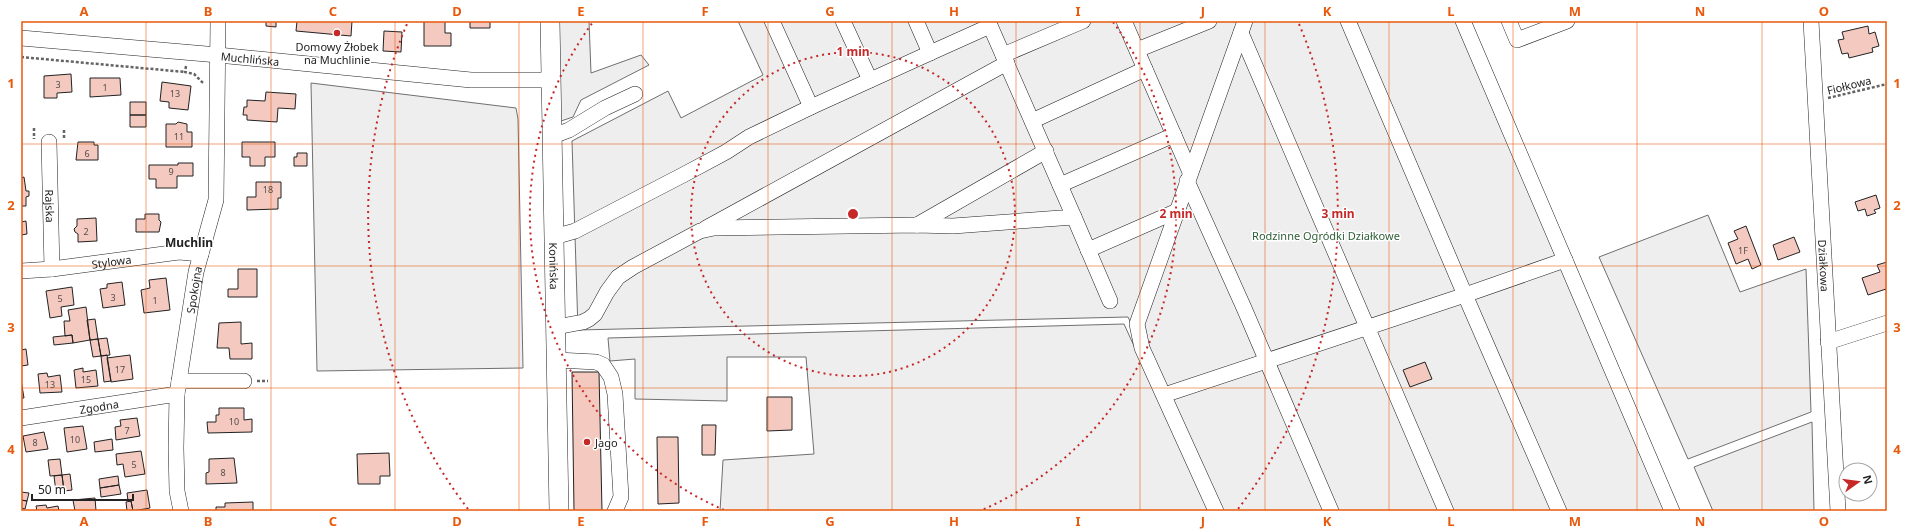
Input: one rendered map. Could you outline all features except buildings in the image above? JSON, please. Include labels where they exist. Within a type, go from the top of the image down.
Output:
[{"type":"main road","name":"Konińska","points":[[550,21],[559,511]]},
{"type":"street","name":"Spokojna","points":[[181,511],[177,490],[176,455],[178,387],[196,272],[216,200],[218,21]]},
{"type":"street","points":[[772,21],[811,107]]},
{"type":"street","points":[[844,21],[870,80]]},
{"type":"street","points":[[916,21],[930,53]]},
{"type":"street","points":[[556,327],[583,322],[589,319],[602,303],[607,292],[618,277],[633,267],[947,94],[1005,59],[1083,21]]},
{"type":"street","points":[[1124,21],[1174,135],[1189,177],[1331,511]]},
{"type":"street","points":[[1137,50],[1209,21]]},
{"type":"street","points":[[1348,21],[1559,511]]},
{"type":"street","points":[[1463,21],[1672,511]]},
{"type":"street","points":[[1509,21],[1517,40],[1567,21]]},
{"type":"street","name":"Działkowa","points":[[1811,21],[1838,511]]},
{"type":"street","points":[[554,237],[575,231],[689,172],[726,152],[749,137],[930,53],[989,23],[1110,301]]},
{"type":"street","points":[[1216,511],[1142,348],[1137,324],[1243,27]]},
{"type":"street","points":[[1243,27],[1367,328],[1446,511]]},
{"type":"street","name":"Muchlińska","points":[[21,38],[187,52],[471,80],[551,80]]},
{"type":"street","points":[[1032,121],[1145,69]]},
{"type":"street","points":[[552,136],[569,130],[605,108],[635,94]]},
{"type":"street","points":[[1060,185],[1174,135]]},
{"type":"street","name":"Rajska","points":[[49,142],[52,269]]},
{"type":"street","points":[[917,225],[1046,151]]},
{"type":"street","points":[[1088,250],[1177,211]]},
{"type":"street","points":[[700,231],[714,228],[917,225],[953,226],[1074,217]]},
{"type":"street","name":"Stylowa","points":[[21,271],[52,269],[180,252],[201,254]]},
{"type":"street","points":[[1164,395],[1266,360],[1367,328],[1565,260]]},
{"type":"street","points":[[1828,342],[1887,323]]},
{"type":"street","points":[[556,360],[596,362],[603,364],[611,377],[615,394],[621,497],[614,511]]},
{"type":"street","name":"Zgodna","points":[[21,418],[178,387],[244,381]]},
{"type":"path","points":[[185,72],[187,52]]},
{"type":"path","points":[[21,57],[185,72],[194,74],[204,84],[204,92]]},
{"type":"path","name":"Fiołkowa","points":[[1816,101],[1887,84]]},
{"type":"path","points":[[64,130],[64,142]]},
{"type":"green space","points":[[556,21],[589,21],[591,73],[641,55],[649,65],[581,100],[573,117],[558,122]]},
{"type":"green space","name":"Rodzinne Ogródki Działkowe","points":[[738,21],[1467,21],[1675,511],[1219,511],[1128,317],[578,330],[572,141],[668,91],[681,118],[763,75]]},
{"type":"green space","points":[[311,83],[516,108],[518,119],[523,368],[317,371]]},
{"type":"green space","points":[[1708,215],[1740,292],[1806,269],[1811,412],[1688,459],[1599,257]]},
{"type":"green space","points":[[1124,324],[1207,506],[1206,511],[720,511],[723,460],[814,454],[806,357],[727,357],[727,401],[635,399],[635,359],[610,361],[608,338]]},
{"type":"shaded area","points":[[1812,422],[1814,511],[1713,511],[1694,467]]},
{"type":"place","name":"Domowy Żłobek na Muchlinie","points":[[337,33]]},
{"type":"place","name":"Jago","points":[[587,442]]},
{"type":"district","name":"Muchlin","points":[[189,242]]}]
